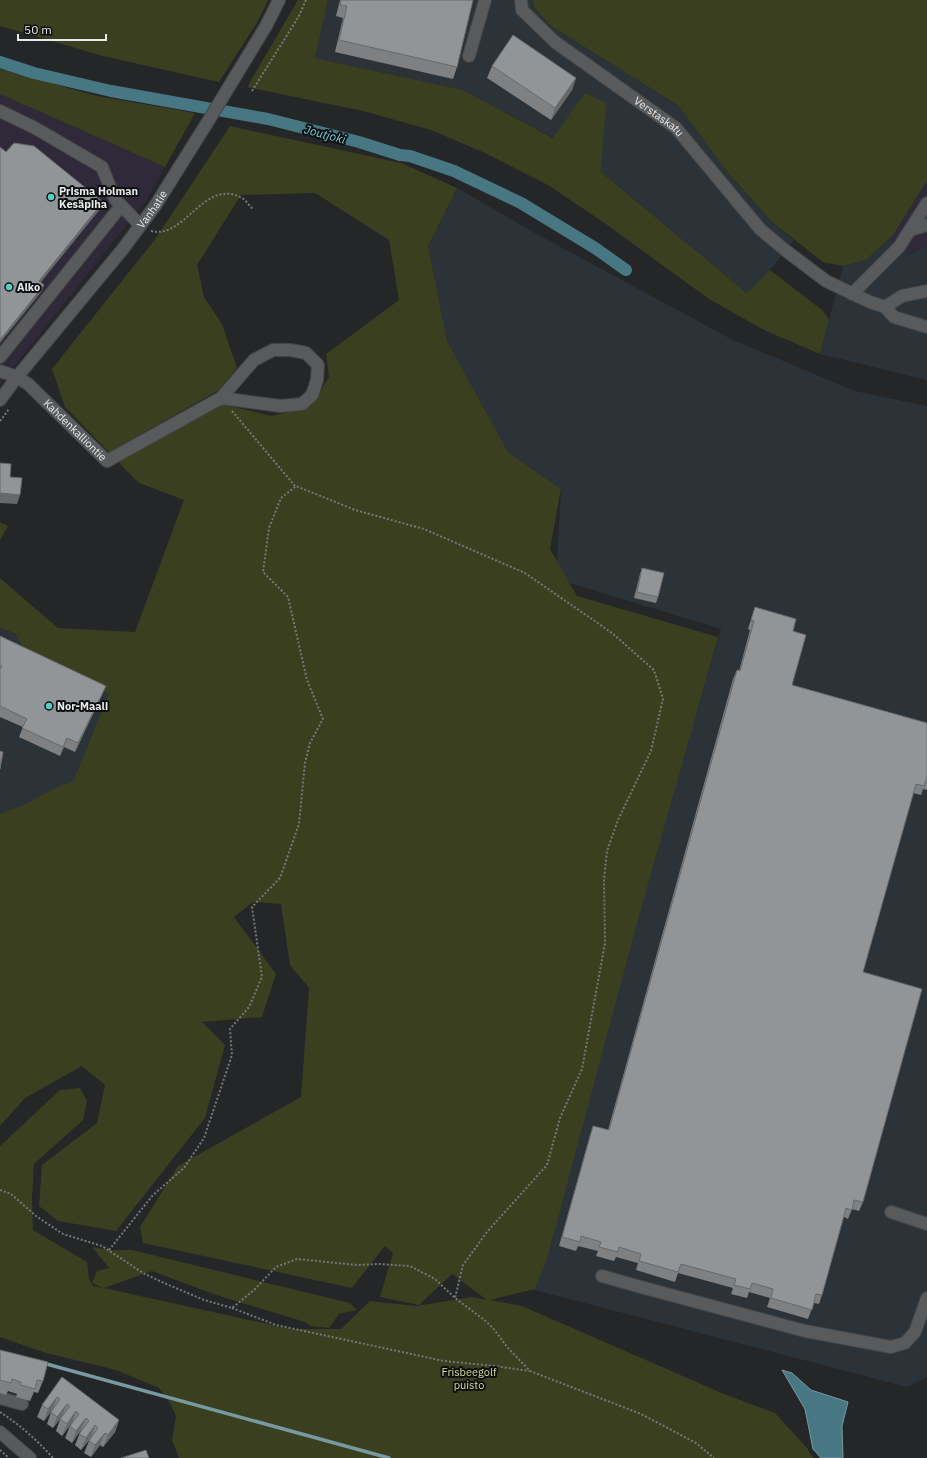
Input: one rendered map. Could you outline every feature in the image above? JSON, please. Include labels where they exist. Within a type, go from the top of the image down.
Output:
[{"type":"street","name":"Vanhatie","points":[[0,400],[17,377],[122,250],[155,206],[266,26],[279,0]]},
{"type":"street","points":[[469,56],[485,0]]},
{"type":"street","name":"Verstaskatu","points":[[521,0],[522,10],[555,42],[676,128],[760,229],[785,250],[826,281],[852,294],[884,307],[894,317],[927,327]]},
{"type":"street","points":[[0,111],[35,128],[102,167],[115,199],[140,225]]},
{"type":"street","points":[[852,294],[899,248],[927,204]]},
{"type":"street","points":[[0,357],[121,206]]},
{"type":"street","points":[[910,230],[927,225]]},
{"type":"street","points":[[884,307],[902,296],[927,291]]},
{"type":"street","name":"Kahdenkalliontie","points":[[17,377],[28,384],[107,461],[221,398],[254,360],[273,350],[290,350],[306,354],[318,365],[317,380],[312,395],[302,404],[280,406],[221,398]]},
{"type":"street","points":[[0,371],[17,377]]},
{"type":"street","points":[[891,1212],[927,1224]]},
{"type":"street","points":[[602,1276],[805,1331],[891,1348],[905,1343],[915,1332],[927,1298]]},
{"type":"street","points":[[0,1398],[22,1404]]},
{"type":"street","points":[[0,1432],[30,1458]]},
{"type":"path","points":[[252,91],[299,16],[306,0]]},
{"type":"path","points":[[140,225],[148,231],[155,232],[166,230],[174,227],[206,201],[223,194],[230,194],[242,198],[253,209]]},
{"type":"path","points":[[221,398],[296,486],[355,510],[424,529],[525,573],[612,633],[654,670],[663,699],[651,751],[618,820],[607,851],[604,879],[605,943],[582,1069],[560,1118],[547,1165],[487,1232],[463,1265],[455,1298]]},
{"type":"path","points":[[109,1250],[153,1196],[184,1168],[204,1138],[232,1055],[230,1029],[249,1007],[262,977],[252,907],[280,878],[299,824],[305,763],[310,743],[323,719],[307,680],[288,597],[264,572],[269,528],[281,498],[296,486]]},
{"type":"path","points":[[0,1190],[11,1194],[36,1216],[63,1234],[102,1246],[143,1273],[204,1300],[232,1308],[276,1326],[444,1361],[530,1371],[641,1414],[696,1442],[714,1458]]},
{"type":"path","points":[[232,1308],[254,1290],[276,1267],[297,1259],[357,1265],[379,1264],[410,1266],[436,1279],[455,1298],[493,1328],[508,1348],[530,1371]]},
{"type":"path","points":[[0,1412],[20,1425],[38,1441],[53,1458]]},
{"type":"path","points":[[0,1450],[9,1458]]},
{"type":"shaded area","points":[[328,0],[533,0],[534,7],[551,26],[679,106],[724,168],[771,221],[794,240],[770,270],[747,293],[571,147],[463,90],[315,58]]},
{"type":"shaded area","points":[[0,94],[165,167],[145,202],[0,384]]},
{"type":"shaded area","points":[[927,181],[927,246],[907,255],[890,238]]},
{"type":"shaded area","points":[[457,188],[535,233],[733,340],[855,391],[927,406],[927,1377],[907,1387],[523,1287],[721,629],[556,579],[561,489],[508,452],[447,341],[428,246]]},
{"type":"shaded area","points":[[890,238],[908,255],[927,246],[927,380],[820,354],[843,266],[866,260]]},
{"type":"shaded area","points":[[0,628],[136,683],[0,1042]]},
{"type":"green space","points":[[0,0],[268,0],[258,21],[219,82],[103,56],[0,26]]},
{"type":"green space","points":[[298,0],[328,0],[315,58],[463,90],[553,138],[585,93],[606,103],[601,172],[747,293],[770,270],[822,310],[829,319],[820,354],[764,330],[709,299],[603,222],[548,185],[485,153],[431,130],[363,111],[247,87]]},
{"type":"green space","points":[[533,0],[927,0],[927,181],[893,235],[866,260],[843,266],[823,262],[771,221],[724,168],[679,106],[551,26],[534,7]]},
{"type":"green space","points":[[0,69],[97,96],[195,113],[165,167],[0,94]]},
{"type":"green space","name":"Frisbeegolf puisto","points":[[230,126],[401,163],[457,188],[428,246],[447,341],[508,452],[561,489],[550,549],[577,596],[718,637],[639,916],[548,1255],[535,1289],[490,1300],[522,1306],[724,1394],[775,1413],[807,1448],[813,1458],[179,1458],[172,1440],[176,1416],[171,1405],[159,1388],[116,1370],[46,1353],[0,1337],[0,1146],[60,1090],[80,1088],[87,1101],[83,1120],[34,1164],[32,1197],[33,1230],[87,1262],[89,1279],[93,1286],[103,1288],[92,1283],[97,1271],[109,1268],[92,1247],[109,1250],[132,1250],[350,1303],[357,1310],[339,1314],[329,1328],[311,1326],[305,1322],[216,1295],[152,1271],[104,1288],[290,1329],[341,1329],[370,1301],[416,1306],[472,1297],[487,1300],[452,1274],[419,1305],[380,1297],[393,1253],[385,1246],[352,1288],[143,1243],[140,1227],[178,1166],[301,1097],[309,988],[290,965],[281,904],[253,902],[234,917],[276,974],[262,1017],[202,1022],[225,1045],[205,1118],[116,1231],[58,1221],[39,1206],[42,1165],[97,1123],[105,1085],[82,1066],[25,1098],[0,1126],[0,814],[24,805],[57,787],[73,782],[109,694],[24,650],[16,634],[0,628],[0,578],[58,628],[135,632],[184,500],[139,483],[118,462],[222,404],[272,416],[311,406],[329,377],[326,354],[399,300],[389,240],[315,193],[241,195],[197,265],[204,297],[222,324],[237,368],[219,390],[109,452],[65,407],[52,369],[156,238]]},
{"type":"green space","points":[[0,522],[8,526],[0,540]]},
{"type":"water","points":[[782,1370],[792,1373],[811,1390],[848,1402],[842,1426],[843,1458],[821,1458],[813,1449],[805,1409]]},
{"type":"building","points":[[341,0],[473,0],[457,67],[339,40],[347,6],[340,5]]},
{"type":"building","points":[[513,35],[576,78],[555,108],[492,66]]},
{"type":"building","points":[[14,143],[34,146],[103,202],[39,281],[44,285],[0,340],[0,147],[6,152]]},
{"type":"building","points":[[0,463],[11,464],[10,477],[22,478],[20,495],[0,493]]},
{"type":"building","points":[[642,568],[664,573],[658,597],[637,592]]},
{"type":"building","points":[[755,607],[796,619],[793,631],[806,635],[792,685],[927,723],[927,780],[924,786],[916,784],[863,972],[922,989],[863,1202],[854,1200],[852,1210],[846,1208],[822,1295],[816,1294],[812,1310],[771,1298],[773,1289],[752,1283],[750,1289],[734,1285],[736,1279],[681,1264],[678,1272],[639,1261],[641,1254],[619,1247],[618,1252],[599,1247],[601,1242],[581,1236],[580,1242],[562,1237],[593,1126],[609,1130],[737,670],[740,671],[754,621],[751,620]]},
{"type":"building","name":"Nor-Maali","points":[[0,636],[106,686],[78,743],[67,738],[63,747],[22,728],[27,719],[0,706],[0,670],[2,666],[0,665]]},
{"type":"building","points":[[0,751],[3,752],[0,769]]},
{"type":"building","points":[[0,1350],[48,1362],[43,1381],[37,1380],[35,1389],[21,1385],[21,1382],[12,1379],[11,1383],[0,1380]]},
{"type":"building","points":[[62,1377],[119,1420],[108,1435],[105,1433],[95,1445],[89,1441],[98,1428],[95,1425],[86,1438],[79,1434],[89,1421],[86,1418],[76,1431],[70,1426],[79,1414],[76,1411],[67,1424],[60,1419],[70,1406],[67,1404],[57,1417],[51,1412],[60,1399],[57,1397],[48,1409],[42,1405]]},
{"type":"building","points":[[146,1450],[149,1458],[121,1458]]},
{"type":"waterway","name":"Joutjoki","points":[[0,62],[34,73],[111,91],[268,119],[359,142],[400,155],[410,156],[454,171],[521,203],[595,248],[626,270]]},
{"type":"waterway","points":[[43,1363],[389,1458]]},
{"type":"place","name":"Prisma Holman Kesäpiha","points":[[51,197]]},
{"type":"place","name":"Alko","points":[[9,287]]},
{"type":"place","name":"Nor-Maali","points":[[49,706]]}]
